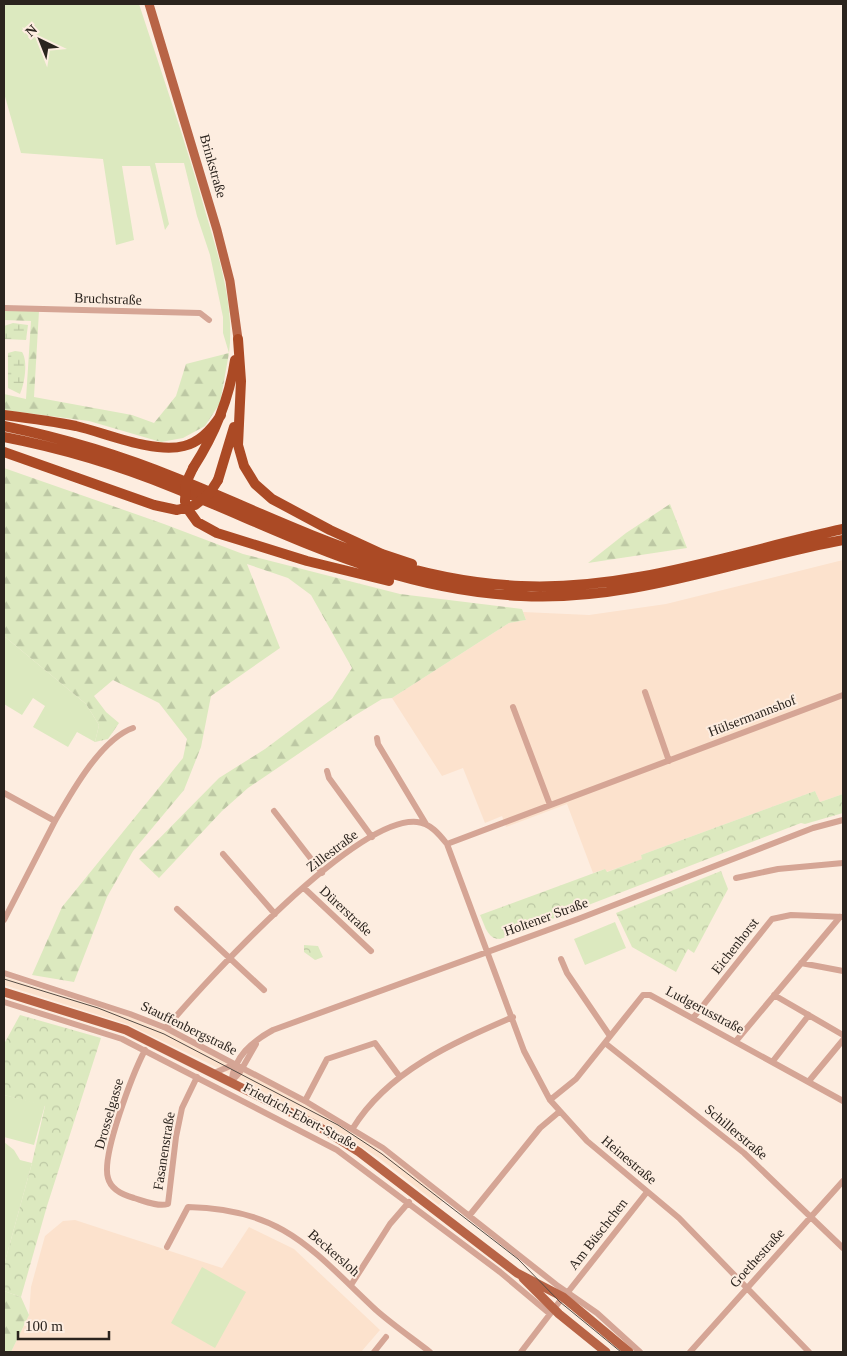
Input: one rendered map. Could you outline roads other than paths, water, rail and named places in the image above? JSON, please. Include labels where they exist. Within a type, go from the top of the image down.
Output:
[{"type":"highway","points":[[238,339],[241,381],[238,412],[238,445],[244,466],[255,484],[272,499],[330,530],[382,554],[461,580]]},
{"type":"highway","points":[[238,339],[232,379],[221,415],[212,437],[186,483],[189,505],[197,522],[205,528],[262,548],[381,579],[481,593],[522,596],[601,594],[682,579],[802,544]]},
{"type":"highway","points":[[4,452],[166,509],[189,505],[209,494],[218,480],[238,412]]},
{"type":"highway","points":[[4,415],[52,422],[146,445],[172,448],[200,440],[211,430],[221,415]]},
{"type":"highway","points":[[4,426],[71,442],[146,466],[360,555],[431,575],[461,580],[522,586],[601,583],[802,544],[827,538],[843,529]]},
{"type":"highway","points":[[4,437],[68,452],[132,472],[170,486],[317,550],[356,564],[429,585]]},
{"type":"highway","points":[[827,538],[843,540]]},
{"type":"main road","name":"Brinkstraße","points":[[149,4],[217,230],[231,288],[238,339]]},
{"type":"main road","points":[[153,4],[154,19]]},
{"type":"main road","name":"Friedrich-Ebert-Straße","points":[[4,992],[126,1030],[316,1125],[359,1152],[517,1273],[552,1312],[606,1352]]},
{"type":"main road","name":"Friedrich-Ebert-Straße","points":[[517,1273],[566,1295],[629,1352]]},
{"type":"street","name":"Bruchstraße","points":[[4,308],[200,313],[209,320]]},
{"type":"street","points":[[645,692],[670,761]]},
{"type":"street","name":"Hülsermannshof","points":[[447,844],[843,695]]},
{"type":"street","points":[[513,707],[550,805]]},
{"type":"street","points":[[4,920],[76,784],[97,758],[123,731],[133,728]]},
{"type":"street","points":[[377,738],[378,744],[426,824],[447,844],[487,952]]},
{"type":"street","points":[[327,771],[329,778],[372,837]]},
{"type":"street","points":[[4,793],[55,822]]},
{"type":"street","points":[[274,811],[278,819],[322,873]]},
{"type":"street","name":"Holtener Straße","points":[[231,1082],[235,1064],[246,1049],[273,1030],[487,952],[812,828],[843,820]]},
{"type":"street","name":"Zillestraße","points":[[166,1028],[230,957],[322,873],[372,837],[405,824],[426,824]]},
{"type":"street","points":[[223,854],[275,914]]},
{"type":"street","points":[[736,878],[778,869],[843,863]]},
{"type":"street","name":"Dürerstraße","points":[[304,888],[371,951]]},
{"type":"street","points":[[177,909],[264,990]]},
{"type":"street","name":"Eichenhorst","points":[[693,1018],[772,919],[791,915],[842,917]]},
{"type":"street","name":"Eichenhorst","points":[[736,1041],[842,917]]},
{"type":"street","name":"Heinestraße","points":[[487,952],[513,1017],[524,1051],[550,1100],[559,1112],[587,1141],[680,1218],[808,1352]]},
{"type":"street","points":[[561,959],[567,973],[610,1036]]},
{"type":"street","points":[[801,963],[843,970]]},
{"type":"street","name":"Stauffenbergstraße","points":[[4,973],[130,1014],[166,1028],[235,1064],[241,1070],[305,1101],[353,1128],[383,1148],[566,1295]]},
{"type":"street","name":"Ludgerusstraße","points":[[550,1100],[576,1079],[643,996],[650,995],[843,1101]]},
{"type":"street","points":[[774,995],[843,1035]]},
{"type":"street","name":"Friedrich-Ebert-Straße","points":[[4,1002],[98,1030],[145,1050],[337,1150],[410,1202],[552,1312]]},
{"type":"street","points":[[773,1061],[809,1015]]},
{"type":"street","points":[[353,1128],[377,1096],[400,1076],[445,1050],[513,1017]]},
{"type":"street","points":[[231,1082],[241,1070],[259,1039]]},
{"type":"street","points":[[809,1081],[843,1040]]},
{"type":"street","points":[[305,1101],[328,1058],[371,1043],[378,1046],[400,1076]]},
{"type":"street","name":"Schillerstraße","points":[[605,1043],[744,1152],[843,1248]]},
{"type":"street","name":"Drosselgasse","points":[[145,1050],[128,1088],[110,1152],[107,1177],[112,1187],[130,1197],[165,1205],[169,1201]]},
{"type":"street","name":"Holtener Straße","points":[[214,1073],[235,1064]]},
{"type":"street","points":[[240,1086],[241,1070]]},
{"type":"street","name":"Fasanenstraße","points":[[169,1201],[177,1130],[182,1108],[197,1077]]},
{"type":"street","points":[[469,1216],[540,1128],[559,1112]]},
{"type":"street","name":"Goethestraße","points":[[690,1352],[843,1181]]},
{"type":"street","name":"Am Büschchen","points":[[521,1352],[647,1192]]},
{"type":"street","points":[[351,1285],[390,1224],[410,1202]]},
{"type":"street","name":"Beckersloh","points":[[167,1247],[188,1207],[235,1211],[286,1231],[309,1246],[377,1310],[430,1352]]},
{"type":"street","points":[[566,1295],[603,1319],[640,1352]]},
{"type":"street","points":[[374,1352],[386,1337]]},
{"type":"tram line","points":[[4,979],[98,1008],[164,1034],[338,1125],[382,1154],[518,1259],[560,1302],[621,1352]]}]
